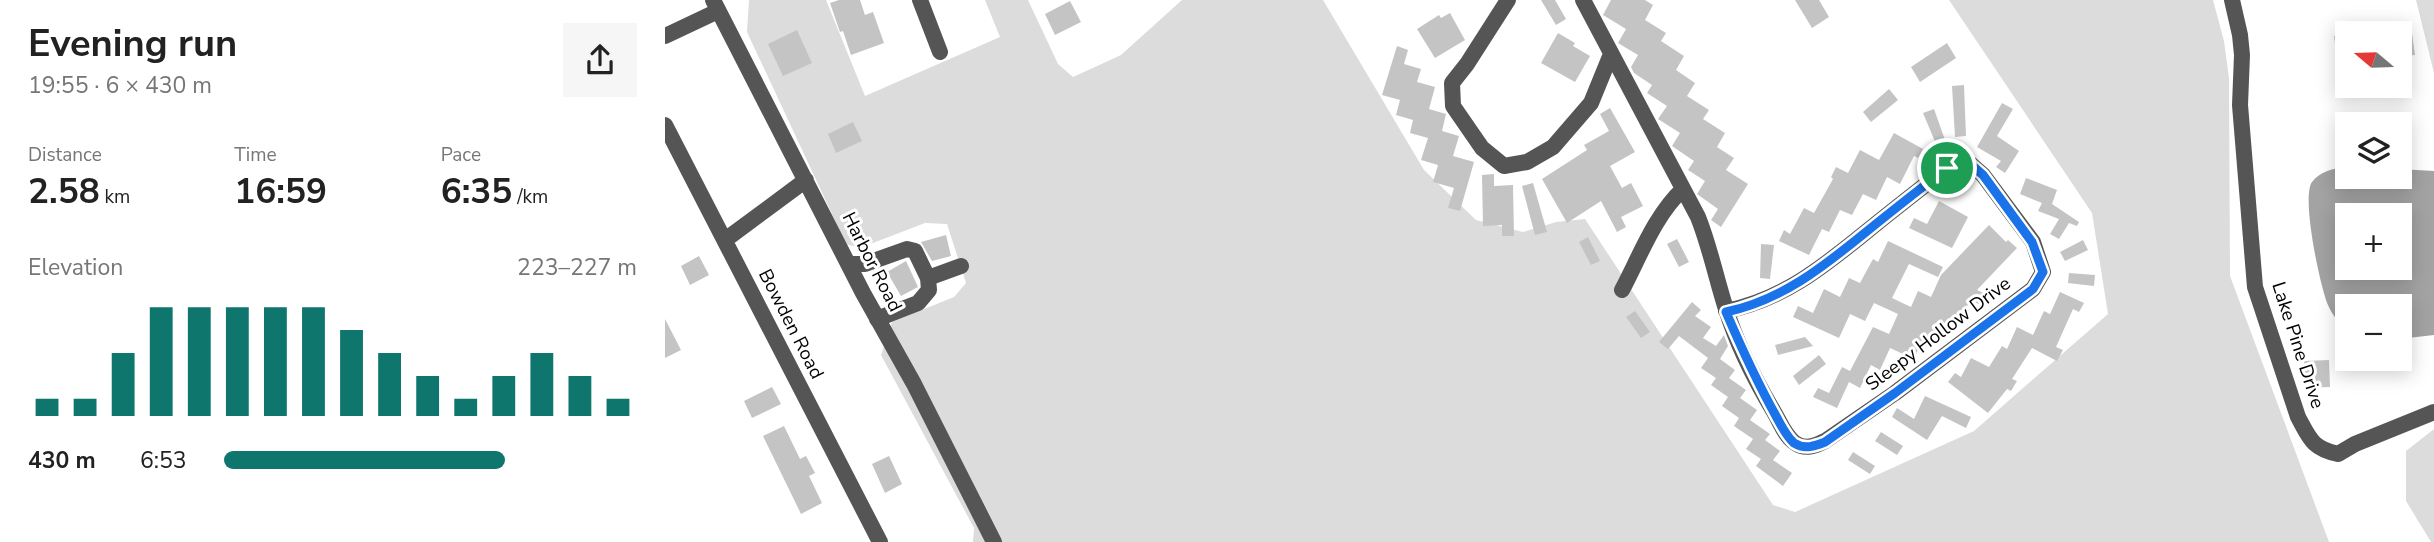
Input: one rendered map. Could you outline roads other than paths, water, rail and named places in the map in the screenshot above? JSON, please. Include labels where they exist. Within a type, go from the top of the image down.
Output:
[{"type":"street","points":[[920,0],[940,52]]},
{"type":"street","points":[[1508,0],[1467,65],[1452,83],[1453,106],[1482,148],[1504,166],[1527,162],[1553,147],[1591,103],[1611,54]]},
{"type":"street","name":"Sleepy Hollow Drive","points":[[1583,0],[1683,189],[1706,237],[1726,312],[1761,390],[1788,437],[1796,444],[1813,447],[1825,442],[2033,289],[2043,272],[2032,242],[1983,175],[1967,161],[1947,168],[1813,274],[1752,306],[1726,312]]},
{"type":"street","name":"Lake Pine Drive","points":[[2232,0],[2242,55],[2240,105],[2255,287],[2298,417],[2319,449],[2338,454],[2355,444],[2434,412]]},
{"type":"street","points":[[665,36],[715,5]]},
{"type":"street","name":"Harbor Road","points":[[715,5],[994,542]]},
{"type":"street","name":"Bowden Road","points":[[665,125],[880,542]]},
{"type":"street","points":[[725,240],[806,180]]},
{"type":"street","points":[[1622,290],[1661,216],[1683,189]]},
{"type":"street","points":[[849,264],[865,264],[908,248],[912,249],[928,278],[929,290],[918,303],[877,319]]},
{"type":"street","points":[[928,278],[961,266]]}]
